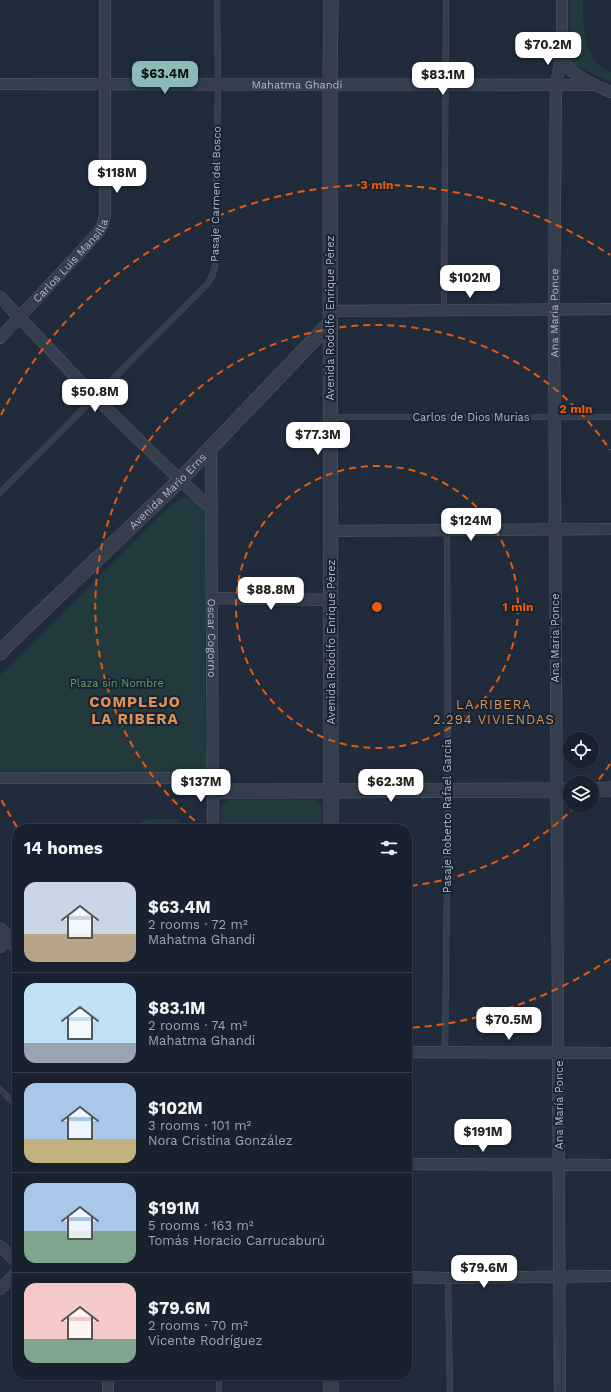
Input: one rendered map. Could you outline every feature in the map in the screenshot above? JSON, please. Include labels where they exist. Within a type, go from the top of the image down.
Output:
[{"type":"street","name":"Carlos Luis Mansilla","points":[[0,338],[99,232],[104,224],[105,0]]},
{"type":"street","name":"Avenida Rodolfo Enrique Pérez","points":[[331,0],[331,824]]},
{"type":"street","name":"Ana María Ponce","points":[[560,1392],[554,310],[556,85],[562,52],[562,0]]},
{"type":"street","points":[[562,52],[565,63],[577,75],[611,92]]},
{"type":"street","name":"Mahatma Ghandi","points":[[0,84],[595,84]]},
{"type":"street","points":[[0,297],[95,397],[212,509]]},
{"type":"street","points":[[330,317],[444,310],[611,309]]},
{"type":"street","name":"Avenida Mario Erns","points":[[2,645],[180,480],[330,317]]},
{"type":"street","name":"Oscar Cogorno","points":[[211,446],[213,824]]},
{"type":"street","points":[[331,532],[611,529]]},
{"type":"street","points":[[212,598],[331,600]]},
{"type":"street","points":[[0,778],[213,784],[331,791],[563,790]]},
{"type":"street","points":[[599,790],[611,790]]},
{"type":"street","points":[[412,1052],[611,1053]]},
{"type":"street","points":[[412,1164],[611,1165]]},
{"type":"street","points":[[0,1246],[12,1257]]},
{"type":"street","points":[[412,1277],[611,1276]]},
{"type":"street","points":[[0,1289],[12,1277]]},
{"type":"street","points":[[108,1380],[108,1392]]},
{"type":"street","points":[[331,1380],[331,1392]]},
{"type":"lane","name":"Pasaje Carmen del Bosco","points":[[0,494],[208,284],[213,274],[218,84],[217,0]]},
{"type":"lane","points":[[444,310],[446,0]]},
{"type":"lane","name":"Carlos de Dios Murias","points":[[331,417],[611,417]]},
{"type":"lane","name":"Pasaje Roberto Rafael García","points":[[445,1053],[448,790],[447,531]]},
{"type":"lane","points":[[0,1089],[12,1101]]},
{"type":"lane","points":[[448,1278],[450,1392]]},
{"type":"lane","points":[[219,1380],[219,1392]]},
{"type":"green space","points":[[570,0],[583,0],[584,31],[589,51],[601,67],[611,72],[611,82],[574,65],[570,56]]},
{"type":"green space","name":"Plaza sin Nombre","points":[[187,497],[199,504],[204,513],[206,523],[205,742],[208,769],[206,772],[204,774],[200,774],[187,772],[0,771],[0,675],[174,502]]},
{"type":"green space","points":[[228,800],[315,800],[322,806],[322,824],[221,824],[220,809]]},
{"type":"green space","points":[[180,819],[180,824],[141,824],[141,820]]},
{"type":"district","name":"COMPLEJO LA RIBERA","points":[[135,710]]},
{"type":"district","name":"LA RIBERA 2.294 VIVIENDAS","points":[[494,712]]}]
